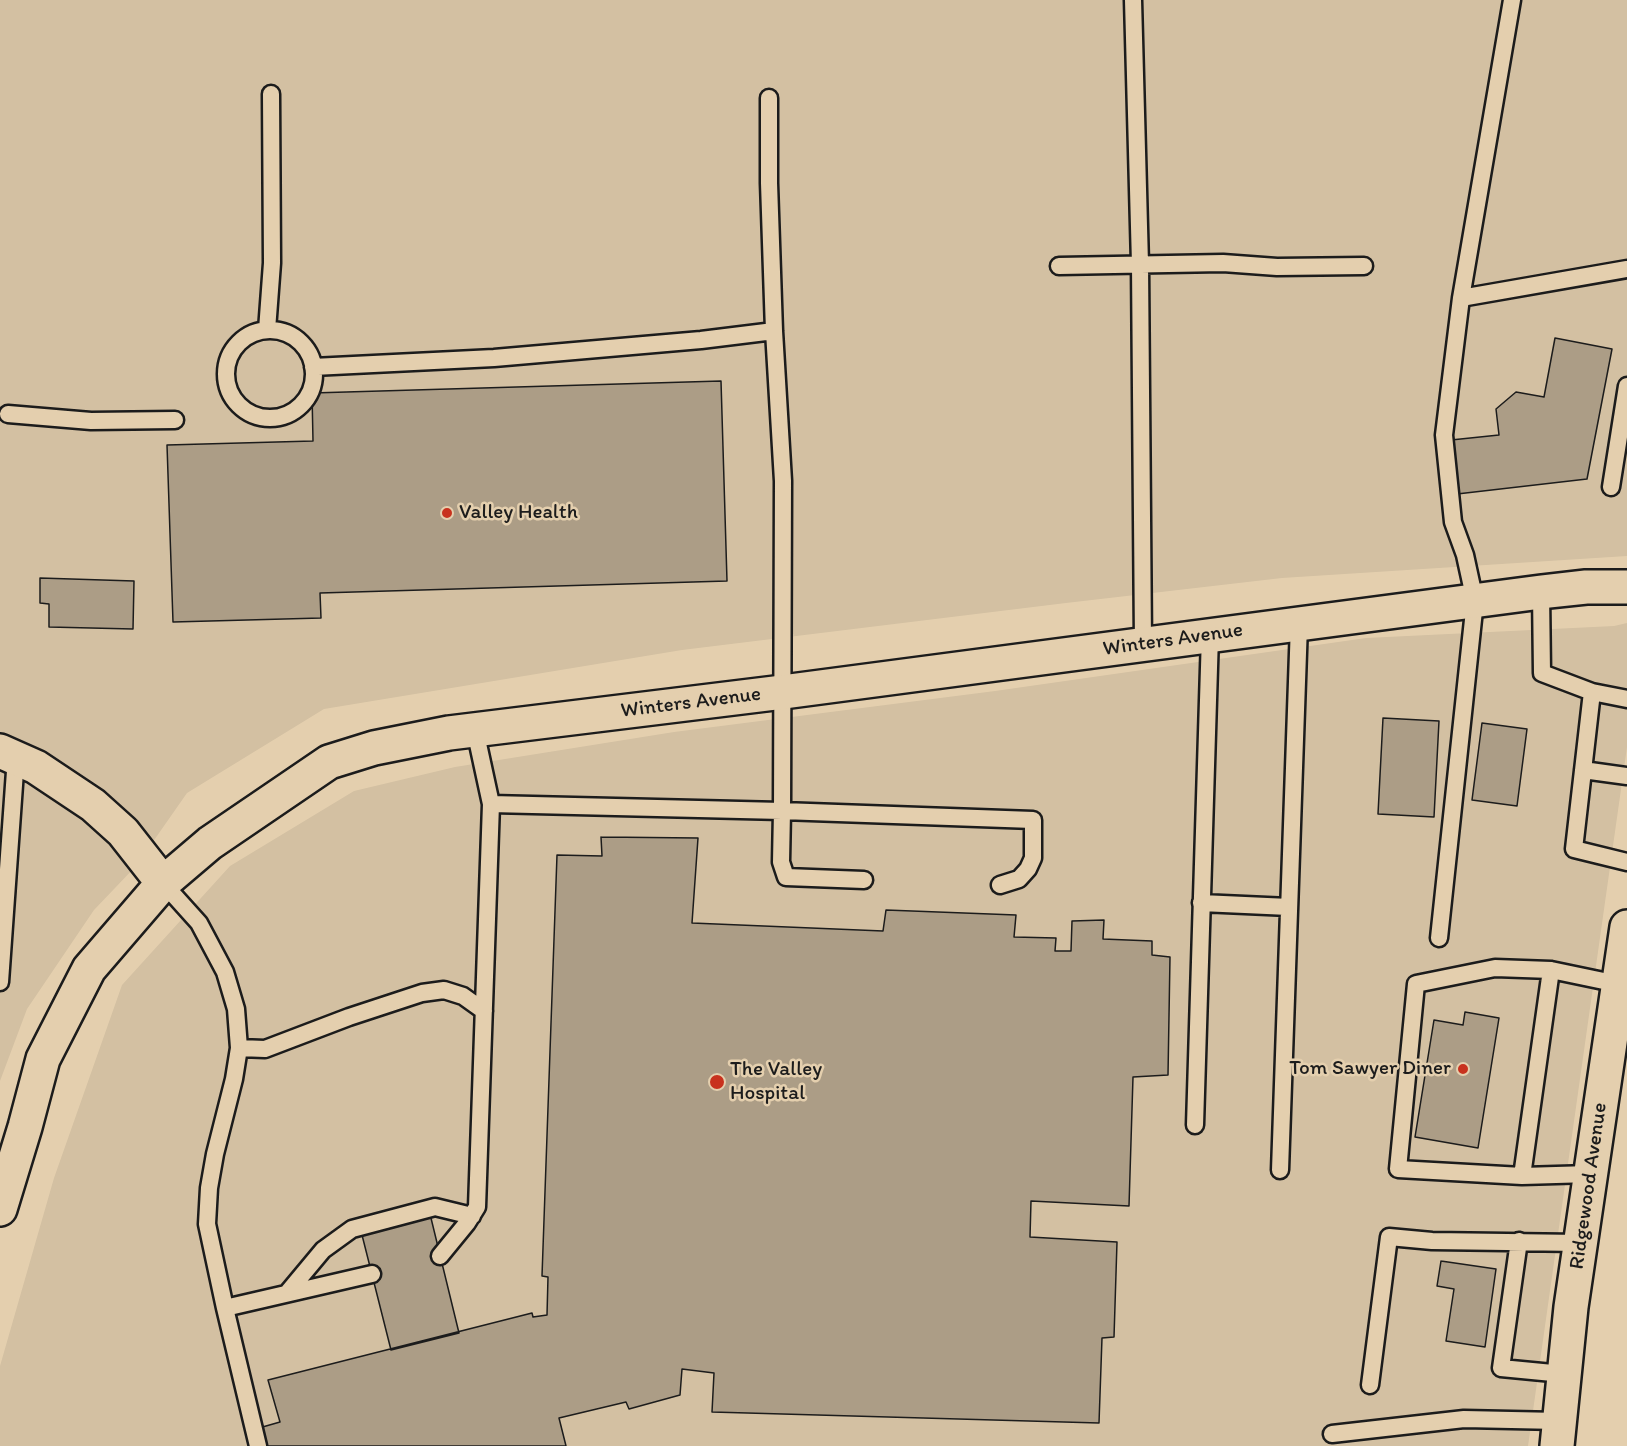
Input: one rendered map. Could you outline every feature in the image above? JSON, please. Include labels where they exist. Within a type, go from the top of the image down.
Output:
[{"type":"street","name":"Winters Avenue","points":[[1,1202],[25,1127],[43,1059],[89,969],[163,883],[210,843],[329,762],[374,748],[449,733],[783,692],[1541,592],[1586,587],[1627,587]]},
{"type":"street","points":[[8,754],[57,779],[93,805],[123,832],[163,883]]},
{"type":"street","name":"Ridgewood Avenue","points":[[1558,1434],[1563,1374],[1590,1174],[1619,1034],[1618,984],[1627,927]]},
{"type":"lane","points":[[1133,0],[1140,264],[1143,644]]},
{"type":"lane","points":[[1439,938],[1474,601],[1465,555],[1453,522],[1444,435],[1461,298],[1512,0]]},
{"type":"lane","points":[[267,330],[272,263],[271,94]]},
{"type":"lane","points":[[769,98],[769,183],[774,331],[783,481],[781,862],[786,877],[864,880]]},
{"type":"lane","points":[[1059,266],[1223,263],[1277,267],[1364,266]]},
{"type":"lane","points":[[1461,298],[1627,269]]},
{"type":"lane","points":[[267,330],[280,331],[292,336],[309,355],[313,367],[313,382],[308,397],[298,409],[285,416],[270,419],[255,416],[242,409],[232,398],[226,384],[226,368],[230,354],[240,342],[252,334],[267,330]]},
{"type":"lane","points":[[313,367],[494,358],[700,340],[774,331]]},
{"type":"lane","points":[[1611,487],[1627,386]]},
{"type":"lane","points":[[8,414],[91,421],[176,420]]},
{"type":"lane","points":[[1541,592],[1542,673],[1592,692],[1627,699]]},
{"type":"lane","points":[[1280,1170],[1299,624]]},
{"type":"lane","points":[[1195,1125],[1210,635]]},
{"type":"lane","points":[[1592,692],[1574,849],[1627,862]]},
{"type":"lane","points":[[440,1256],[477,1207],[491,804],[475,730]]},
{"type":"lane","points":[[0,982],[8,754]]},
{"type":"lane","points":[[1583,770],[1627,776]]},
{"type":"lane","points":[[491,804],[1033,820],[1033,858],[1029,869],[1019,879],[1000,885]]},
{"type":"lane","points":[[163,883],[200,923],[213,947],[231,990],[239,1029],[234,1079],[209,1188],[207,1224],[258,1446]]},
{"type":"lane","points":[[1201,903],[1289,907]]},
{"type":"lane","points":[[1590,1174],[1522,1176],[1398,1169],[1416,984],[1496,968],[1551,970],[1618,984]]},
{"type":"lane","points":[[1522,1176],[1551,970]]},
{"type":"lane","points":[[238,1048],[265,1049],[349,1017],[422,993],[444,990],[463,996],[484,1011]]},
{"type":"lane","points":[[288,1292],[323,1250],[352,1229],[435,1207],[472,1216]]},
{"type":"lane","points":[[1371,1384],[1389,1237],[1432,1241],[1581,1243]]},
{"type":"lane","points":[[1519,1241],[1501,1368],[1563,1374]]},
{"type":"lane","points":[[225,1308],[372,1274]]},
{"type":"lane","points":[[1332,1434],[1464,1419],[1558,1434]]},
{"type":"shaded area","points":[[0,0],[1627,0],[1627,556],[1282,578],[1066,603],[682,650],[324,709],[187,793],[136,866],[94,910],[27,1009],[0,1081]]},
{"type":"shaded area","name":"The Valley Hospital","points":[[1627,623],[1627,747],[1528,1446],[0,1446],[0,1366],[54,1178],[122,985],[230,866],[354,791],[455,767],[674,732],[995,691],[1366,638],[1614,626]]},
{"type":"building","points":[[1555,338],[1612,349],[1587,479],[1457,494],[1451,440],[1499,435],[1496,409],[1516,392],[1544,397]]},
{"type":"building","name":"Valley Health","points":[[721,381],[727,581],[320,593],[321,618],[173,622],[167,445],[313,441],[312,393]]},
{"type":"building","points":[[40,578],[134,581],[133,629],[49,627],[49,604],[40,603]]},
{"type":"building","points":[[1383,718],[1439,721],[1434,817],[1378,814]]},
{"type":"building","points":[[1482,723],[1527,729],[1517,806],[1472,800]]},
{"type":"building","points":[[601,837],[698,838],[692,923],[883,931],[886,910],[1016,915],[1014,937],[1056,938],[1055,951],[1071,951],[1072,921],[1104,920],[1103,939],[1152,941],[1152,955],[1170,957],[1168,1075],[1133,1077],[1129,1206],[1031,1201],[1030,1237],[1117,1242],[1114,1337],[1102,1338],[1099,1423],[712,1412],[714,1373],[682,1369],[680,1395],[629,1409],[626,1402],[559,1418],[566,1446],[263,1446],[259,1428],[280,1422],[268,1380],[532,1313],[533,1317],[547,1315],[548,1277],[542,1276],[557,855],[602,856]]},
{"type":"building","points":[[1465,1012],[1499,1018],[1478,1148],[1415,1137],[1434,1020],[1463,1025]]},
{"type":"building","points":[[430,1214],[459,1333],[391,1350],[361,1231]]},
{"type":"building","points":[[1441,1261],[1496,1269],[1485,1347],[1446,1341],[1454,1289],[1437,1286]]},
{"type":"place","name":"Valley Health","points":[[447,513]]},
{"type":"place","name":"Tom Sawyer Diner","points":[[1463,1069]]},
{"type":"place","name":"The Valley Hospital","points":[[717,1082]]}]
